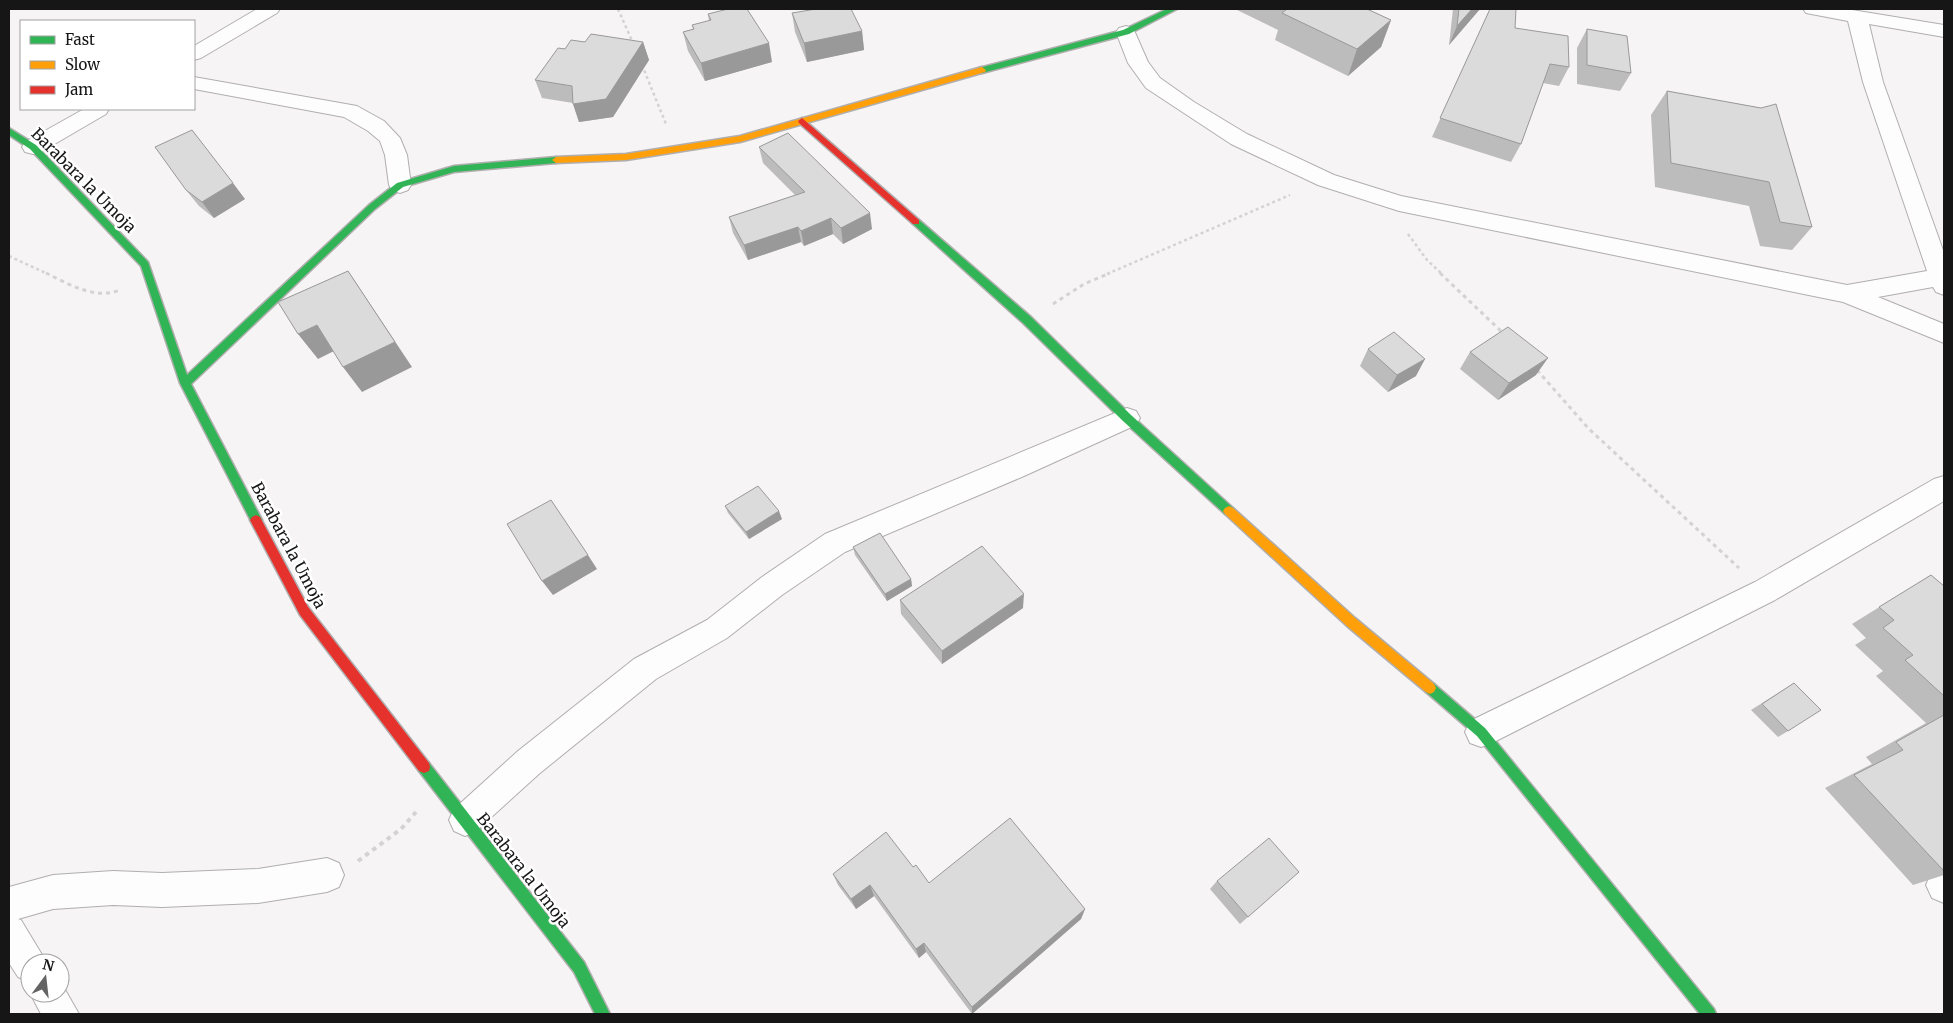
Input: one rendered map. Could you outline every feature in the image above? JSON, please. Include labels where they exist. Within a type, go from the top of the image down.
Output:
[{"type":"street","points":[[195,53],[270,9]]},
{"type":"street","points":[[185,383],[372,207],[400,185],[454,169],[531,161],[626,158],[740,138],[1126,32],[1173,9]]},
{"type":"street","points":[[1813,9],[1944,31]]},
{"type":"street","points":[[1847,294],[1943,281],[1873,82],[1856,16]]},
{"type":"street","points":[[1126,32],[1138,63],[1153,83],[1239,138],[1326,180],[1399,203],[1847,294],[1944,334]]},
{"type":"street","points":[[195,83],[350,111],[376,126],[389,138],[396,155],[400,185]]},
{"type":"street","points":[[33,147],[97,110]]},
{"type":"street","points":[[802,121],[1027,320],[1127,418],[1351,622],[1481,732],[1709,1014]]},
{"type":"street","name":"Barabara la Umoja","points":[[9,131],[33,147],[145,264],[185,383],[304,611],[578,967],[603,1014]]},
{"type":"street","points":[[465,820],[529,762],[645,669],[717,629],[772,586],[835,543],[1015,468],[1127,418]]},
{"type":"street","points":[[1481,732],[1765,591],[1944,487]]},
{"type":"street","points":[[9,904],[53,892],[113,888],[162,890],[249,887],[328,875]]},
{"type":"street","points":[[9,932],[23,953]]},
{"type":"street","points":[[54,1003],[61,1014]]},
{"type":"path","points":[[618,9],[633,45]]},
{"type":"path","points":[[641,63],[677,150]]},
{"type":"path","points":[[1027,320],[1084,284],[1326,180]]},
{"type":"path","points":[[1399,203],[1406,230],[1427,260],[1510,341]]},
{"type":"path","points":[[9,256],[101,295],[117,292],[145,264]]},
{"type":"path","points":[[1535,369],[1588,428],[1765,591]]},
{"type":"path","points":[[328,875],[364,859],[401,829],[440,786]]},
{"type":"building","points":[[728,9],[747,9],[769,43],[701,63],[683,32],[694,29],[692,25],[711,20],[708,14]]},
{"type":"building","points":[[816,9],[851,9],[862,31],[804,43],[792,13]]},
{"type":"building","points":[[1287,9],[1367,9],[1391,20],[1357,49],[1282,13]]},
{"type":"building","points":[[1459,9],[1472,9],[1457,26]]},
{"type":"building","points":[[1490,9],[1516,9],[1515,28],[1568,36],[1569,67],[1550,64],[1521,144],[1440,118]]},
{"type":"building","points":[[1587,29],[1627,36],[1631,73],[1587,65]]},
{"type":"building","points":[[591,34],[643,42],[606,99],[573,104],[572,86],[535,80],[558,48],[565,49],[571,40],[585,42]]},
{"type":"building","points":[[1667,91],[1761,108],[1776,104],[1812,227],[1780,222],[1769,182],[1671,163]]},
{"type":"building","points":[[192,130],[233,183],[202,202],[186,190],[155,147]]},
{"type":"building","points":[[788,133],[870,213],[841,228],[831,218],[801,231],[798,227],[744,245],[729,217],[805,192],[759,147]]},
{"type":"building","points":[[348,271],[395,342],[343,367],[317,325],[298,334],[278,302]]},
{"type":"building","points":[[1508,327],[1548,358],[1509,383],[1470,352]]},
{"type":"building","points":[[1394,332],[1425,359],[1397,375],[1368,349]]},
{"type":"building","points":[[758,486],[779,511],[746,532],[725,506]]},
{"type":"building","points":[[551,500],[588,555],[542,581],[507,524]]},
{"type":"building","points":[[880,533],[911,579],[885,594],[853,547]]},
{"type":"building","points":[[982,546],[1024,594],[942,651],[900,600]]},
{"type":"building","points":[[1931,575],[1944,586],[1944,696],[1905,660],[1913,655],[1883,628],[1894,620],[1879,607]]},
{"type":"building","points":[[1794,683],[1821,710],[1788,731],[1762,704]]},
{"type":"building","points":[[1944,715],[1944,871],[1854,775],[1903,750],[1896,742]]},
{"type":"building","points":[[1010,818],[1085,909],[972,1007],[924,943],[916,949],[870,885],[851,899],[833,874],[886,832],[913,867],[916,865],[929,883]]},
{"type":"building","points":[[1269,838],[1299,872],[1248,917],[1217,881]]},
{"type":"traffic: fast","points":[[982,70],[1126,32],[1173,9]]},
{"type":"traffic: fast","points":[[9,131],[33,147],[145,264],[185,383],[256,520]]},
{"type":"traffic: fast","points":[[185,383],[372,207],[400,185],[454,169],[556,160]]},
{"type":"traffic: fast","points":[[916,222],[1027,320],[1127,418],[1229,511]]},
{"type":"traffic: fast","points":[[1430,688],[1481,732],[1709,1014]]},
{"type":"traffic: fast","points":[[424,767],[579,967],[603,1014]]},
{"type":"traffic: slow","points":[[556,160],[626,157],[740,139],[982,70]]},
{"type":"traffic: slow","points":[[1229,511],[1351,622],[1430,688]]},
{"type":"traffic: jam","points":[[802,121],[916,222]]},
{"type":"traffic: jam","points":[[256,520],[304,611],[424,767]]}]
